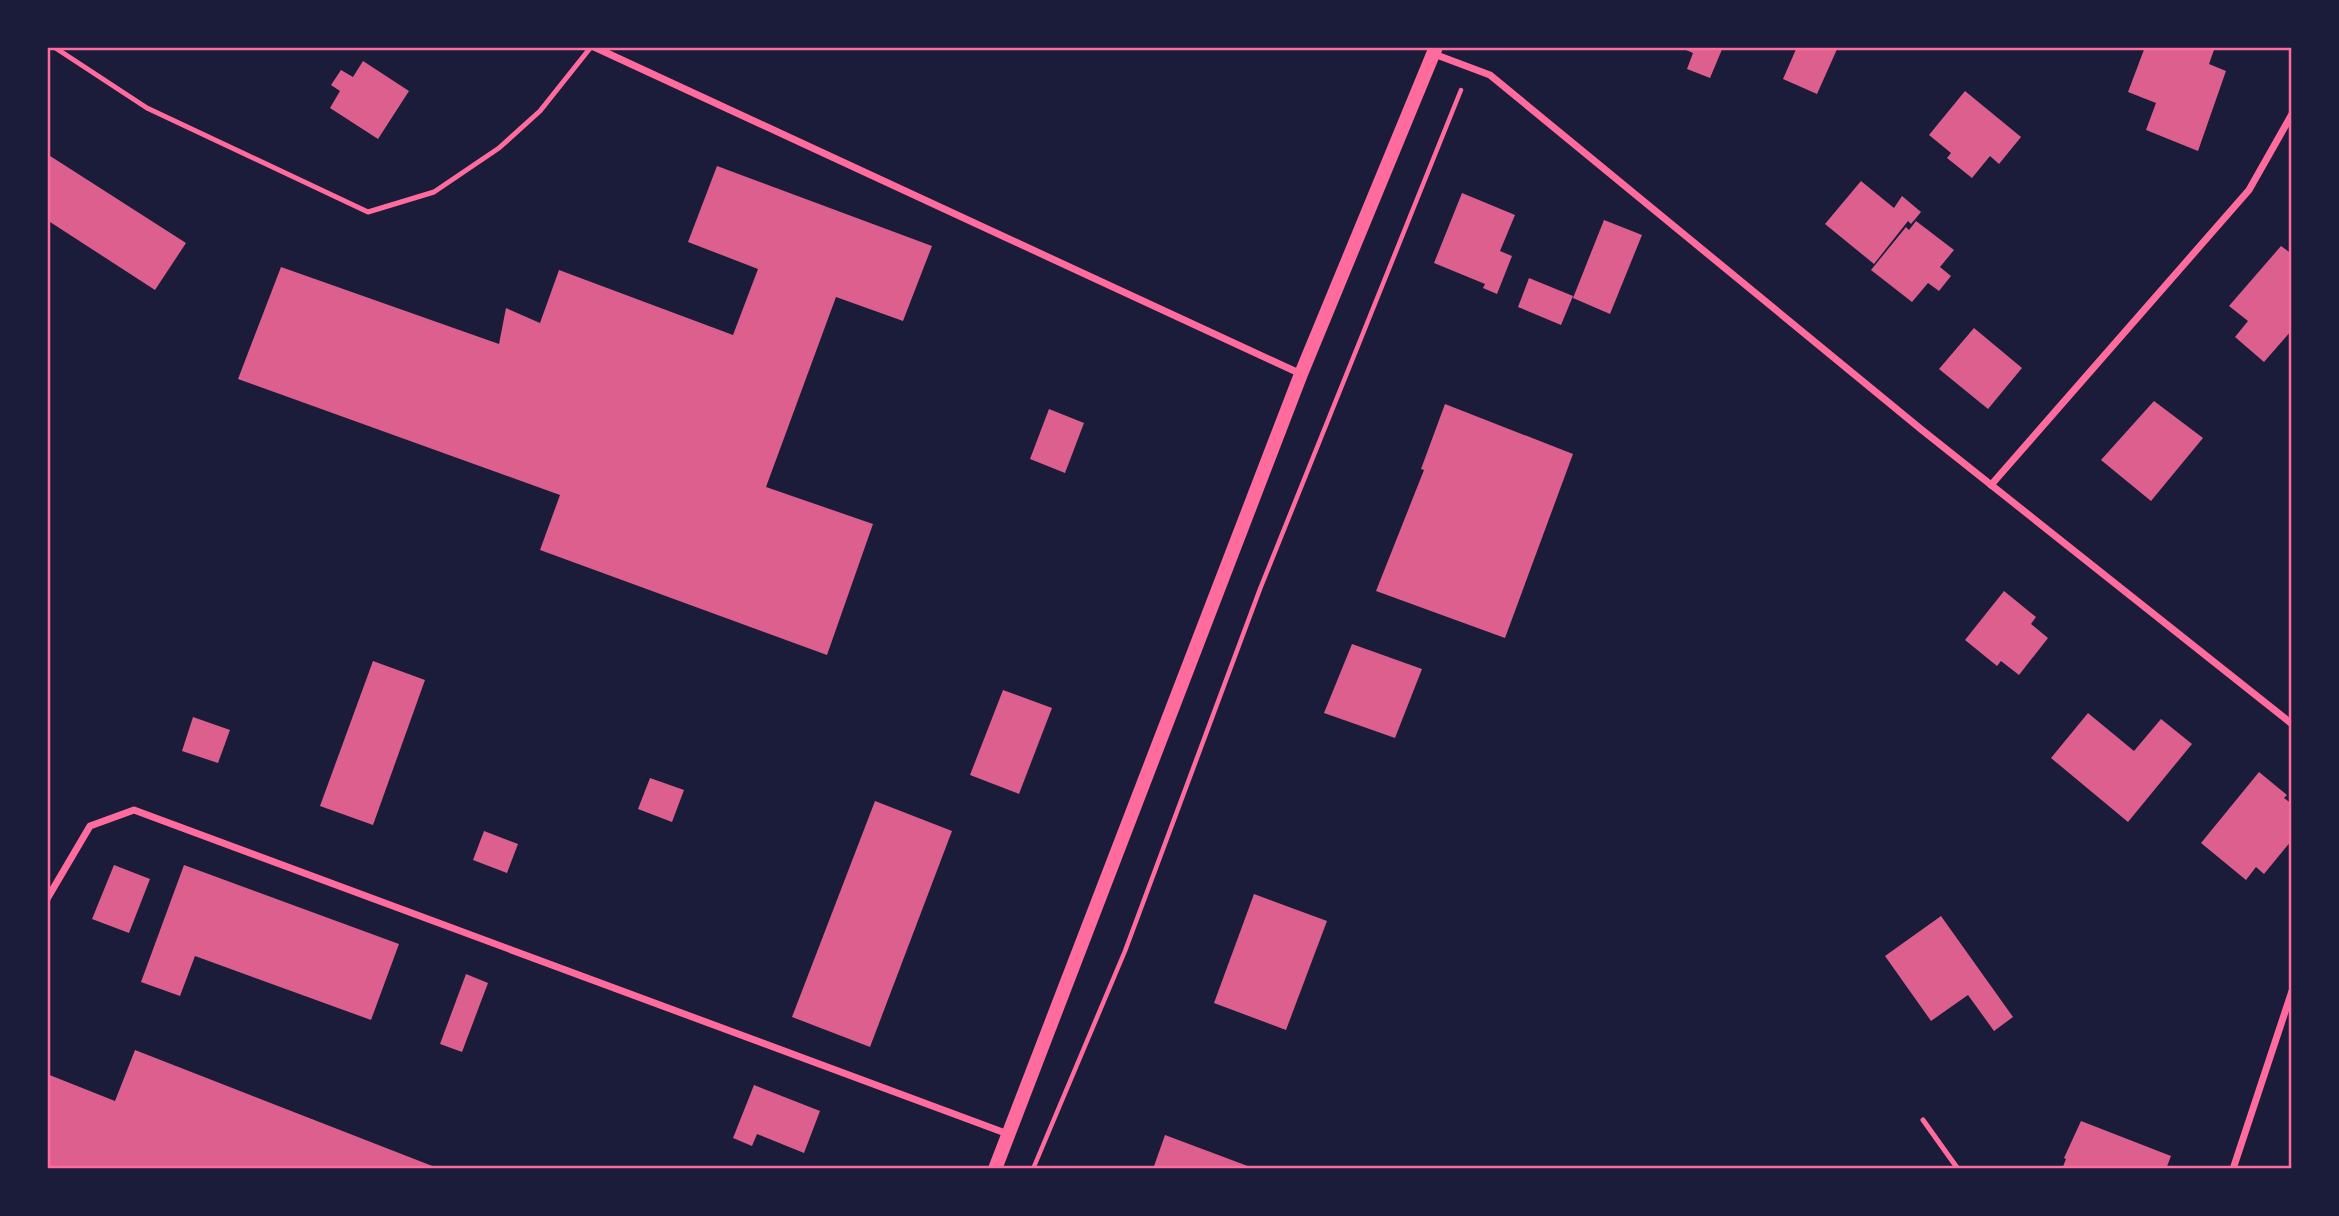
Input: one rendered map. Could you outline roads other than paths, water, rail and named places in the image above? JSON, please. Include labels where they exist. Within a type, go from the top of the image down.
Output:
[{"type":"main road","points":[[995,1169],[1301,374],[1435,51]]},
{"type":"street","points":[[593,47],[1301,374]]},
{"type":"street","points":[[1435,51],[1490,75],[1555,125],[1992,485],[2292,724]]},
{"type":"street","points":[[1992,485],[2249,190],[2292,114]]},
{"type":"street","points":[[47,899],[90,826],[134,810],[1008,1134]]},
{"type":"street","points":[[2233,1169],[2292,991]]},
{"type":"lane","points":[[54,47],[147,108],[368,212],[434,192],[499,148],[540,111],[593,47]]},
{"type":"lane","points":[[1923,1120],[1958,1169]]}]
